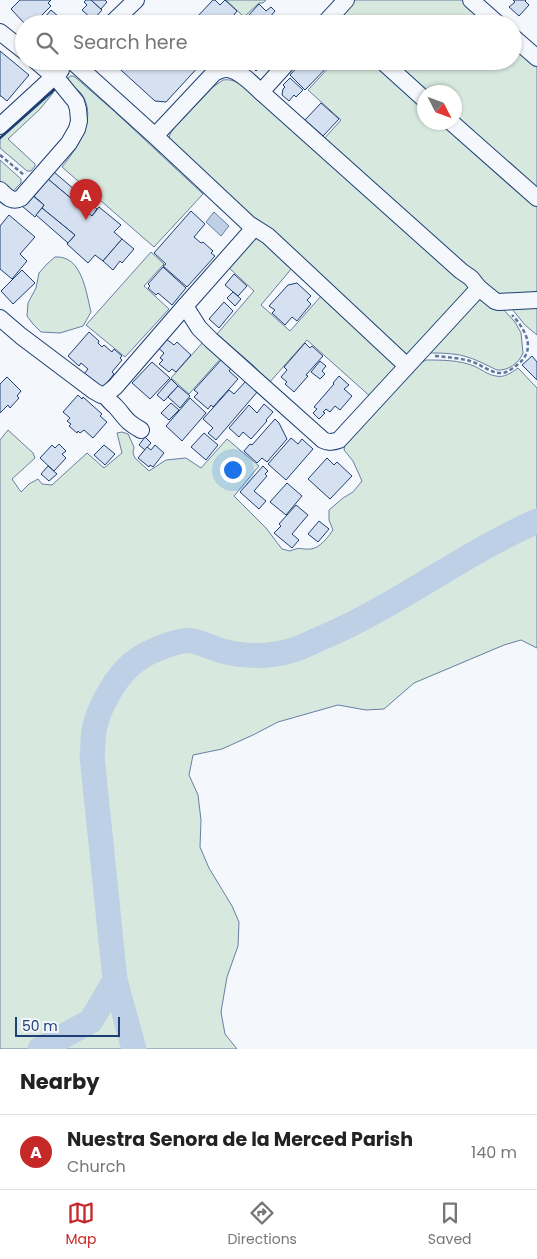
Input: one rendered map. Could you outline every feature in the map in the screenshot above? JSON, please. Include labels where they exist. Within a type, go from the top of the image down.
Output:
[{"type":"street","points":[[120,15],[136,0]]},
{"type":"street","points":[[336,15],[346,0]]},
{"type":"street","points":[[471,0],[488,15]]},
{"type":"street","points":[[0,32],[15,44]]},
{"type":"street","points":[[522,45],[537,58]]},
{"type":"street","points":[[0,190],[16,201],[24,196],[74,134],[79,121],[76,102],[55,76],[47,70]]},
{"type":"street","points":[[0,126],[62,70]]},
{"type":"street","points":[[82,70],[254,228],[268,236],[412,361]]},
{"type":"street","points":[[155,136],[214,72],[223,70]]},
{"type":"street","points":[[230,70],[239,74],[261,92],[471,278],[494,301],[504,303],[537,300]]},
{"type":"street","points":[[261,92],[281,70]]},
{"type":"street","points":[[392,70],[417,93]]},
{"type":"street","points":[[460,130],[537,198]]},
{"type":"street","points":[[0,318],[94,391],[105,395],[115,387],[254,228]]},
{"type":"street","points":[[185,306],[199,328],[210,340],[323,440],[333,442],[339,440],[479,288]]},
{"type":"street","points":[[105,395],[129,423],[141,430]]},
{"type":"path","points":[[0,154],[34,184]]},
{"type":"path","points":[[412,361],[436,356],[470,361],[497,372],[506,372],[511,369],[525,356],[527,351],[526,337],[521,326],[504,307],[504,303]]},
{"type":"shaded area","points":[[226,0],[266,0],[263,3],[259,3],[246,15],[242,15]]},
{"type":"shaded area","points":[[354,0],[466,0],[482,15],[342,15]]},
{"type":"shaded area","points":[[522,51],[537,64],[537,191],[462,123],[462,85],[418,85],[401,70],[522,70]]},
{"type":"shaded area","points":[[326,70],[385,70],[417,99],[417,130],[453,130],[537,204],[537,296],[502,298],[323,140],[341,120],[308,90]]},
{"type":"shaded area","points":[[70,76],[75,77],[114,111],[203,194],[154,247],[62,167],[74,151],[84,132],[88,112],[81,93],[66,81]]},
{"type":"shaded area","points":[[223,80],[235,81],[252,92],[471,288],[414,352],[406,355],[254,219],[169,139],[174,128],[213,87]]},
{"type":"shaded area","points":[[53,90],[53,93],[40,109],[8,139],[35,164],[31,171],[27,171],[0,148],[0,138]]},
{"type":"shaded area","points":[[0,160],[21,179],[21,183],[13,191],[0,184]]},
{"type":"shaded area","points":[[254,239],[262,239],[292,268],[261,305],[290,331],[322,295],[397,365],[372,398],[307,340],[269,383],[254,366],[217,334],[254,291],[228,267]]},
{"type":"shaded area","points":[[151,252],[164,264],[144,286],[169,309],[125,357],[86,325]]},
{"type":"shaded area","points":[[55,257],[64,258],[77,268],[85,285],[91,312],[83,326],[60,333],[41,332],[27,316],[28,303],[36,288],[39,273]]},
{"type":"shaded area","points":[[477,297],[502,308],[515,322],[521,333],[523,353],[519,360],[509,368],[497,370],[464,356],[428,353]]},
{"type":"shaded area","points":[[537,306],[537,335],[525,325],[512,309]]},
{"type":"shaded area","points":[[205,340],[223,356],[189,394],[171,378]]},
{"type":"shaded area","points":[[426,360],[462,363],[499,376],[507,375],[518,368],[537,388],[537,648],[521,640],[504,645],[414,683],[384,709],[366,710],[338,705],[278,722],[222,749],[193,755],[189,775],[198,795],[201,820],[200,847],[209,868],[232,906],[239,922],[238,946],[227,977],[221,1012],[225,1034],[237,1049],[0,1049],[0,440],[8,430],[33,453],[35,458],[12,479],[21,492],[38,479],[42,484],[52,485],[87,453],[104,468],[122,453],[117,433],[128,434],[134,447],[133,453],[135,458],[149,471],[166,460],[186,458],[201,468],[227,439],[259,466],[234,496],[266,528],[282,549],[290,551],[299,548],[311,549],[321,544],[333,530],[329,520],[329,510],[353,492],[362,481],[353,461],[344,450],[345,444],[420,363]]},
{"type":"water","points":[[214,212],[229,226],[221,236],[206,222]]},
{"type":"building","points":[[20,0],[51,0],[48,3],[51,6],[42,15],[17,15],[11,9]]},
{"type":"building","points":[[91,0],[102,10],[98,15],[88,15],[82,10],[87,5],[84,2]]},
{"type":"building","points":[[91,0],[105,0],[107,2],[101,9]]},
{"type":"building","points":[[213,0],[220,5],[225,0],[237,11],[234,15],[199,15]]},
{"type":"building","points":[[513,0],[526,0],[529,5],[518,15],[509,7],[515,2]]},
{"type":"building","points":[[259,4],[266,11],[271,7],[275,11],[272,15],[249,15]]},
{"type":"building","points":[[51,10],[57,15],[47,15]]},
{"type":"building","points":[[0,51],[15,63],[15,70],[23,70],[29,75],[7,101],[0,96]]},
{"type":"building","points":[[121,70],[195,70],[166,102],[155,101]]},
{"type":"building","points":[[295,70],[324,70],[305,90],[290,75]]},
{"type":"building","points":[[290,78],[303,90],[296,97],[294,95],[289,101],[282,95],[285,87],[283,85]]},
{"type":"building","points":[[321,103],[339,119],[323,136],[305,120]]},
{"type":"building","points":[[54,172],[97,209],[92,216],[48,179]]},
{"type":"building","points":[[48,179],[92,216],[99,207],[121,225],[114,232],[122,239],[103,261],[95,255],[88,263],[67,244],[75,235],[42,208],[44,205],[34,196]]},
{"type":"building","points":[[32,195],[44,205],[35,217],[22,206]]},
{"type":"building","points":[[42,208],[75,235],[68,243],[36,215]]},
{"type":"building","points":[[191,211],[205,224],[194,237],[213,251],[211,253],[215,256],[187,287],[163,266],[166,264],[154,253]]},
{"type":"building","points":[[9,215],[35,237],[20,254],[27,261],[12,279],[0,269],[0,226]]},
{"type":"building","points":[[122,239],[134,249],[113,270],[103,261]]},
{"type":"building","points":[[163,267],[186,288],[172,305],[158,293],[156,295],[148,288],[150,286],[148,284]]},
{"type":"building","points":[[22,270],[35,283],[13,304],[1,291]]},
{"type":"building","points":[[234,274],[247,286],[238,296],[225,285]]},
{"type":"building","points":[[297,283],[311,296],[307,300],[311,304],[297,321],[292,317],[285,325],[272,313],[275,310],[269,306],[288,285]]},
{"type":"building","points":[[233,292],[241,299],[235,306],[227,298]]},
{"type":"building","points":[[224,302],[233,311],[219,328],[209,319]]},
{"type":"building","points":[[89,332],[99,341],[98,343],[102,347],[104,345],[112,352],[114,349],[122,356],[120,358],[122,360],[112,372],[114,374],[101,390],[84,374],[88,369],[81,363],[79,366],[68,356]]},
{"type":"building","points":[[165,338],[174,345],[177,342],[191,355],[176,372],[172,369],[169,372],[159,364],[163,360],[160,358],[164,353],[157,347]]},
{"type":"building","points":[[305,343],[310,348],[312,346],[323,356],[294,392],[285,384],[287,382],[281,377],[287,370],[284,367]]},
{"type":"building","points":[[532,356],[537,362],[537,380],[522,365]]},
{"type":"building","points":[[222,359],[232,367],[229,371],[238,379],[213,407],[211,405],[208,409],[194,397],[198,393],[194,390]]},
{"type":"building","points":[[320,361],[326,366],[322,371],[325,374],[320,379],[311,372]]},
{"type":"building","points":[[152,362],[170,378],[150,399],[132,383]]},
{"type":"building","points":[[339,376],[349,385],[344,389],[352,396],[340,410],[335,406],[330,412],[326,409],[319,419],[313,413],[317,409],[314,407]]},
{"type":"building","points":[[7,377],[21,391],[17,396],[19,398],[10,408],[8,405],[0,413],[0,384]]},
{"type":"building","points":[[171,379],[178,386],[164,401],[157,395]]},
{"type":"building","points":[[246,381],[258,391],[216,440],[208,433],[213,428],[203,419],[229,390],[234,394]]},
{"type":"building","points":[[178,386],[190,396],[180,408],[168,397]]},
{"type":"building","points":[[78,395],[82,399],[83,397],[102,414],[100,416],[107,422],[93,438],[84,430],[77,433],[69,426],[71,424],[67,421],[70,418],[63,412]]},
{"type":"building","points":[[190,398],[206,413],[182,441],[166,426]]},
{"type":"building","points":[[171,403],[179,410],[169,420],[161,413]]},
{"type":"building","points":[[264,404],[273,412],[251,439],[243,432],[239,437],[229,428],[249,405],[257,413]]},
{"type":"building","points":[[275,419],[287,439],[267,462],[262,458],[257,463],[244,451],[250,444],[252,445]]},
{"type":"building","points":[[204,433],[218,445],[206,460],[191,447]]},
{"type":"building","points":[[145,437],[151,443],[145,450],[139,445]]},
{"type":"building","points":[[291,438],[298,444],[302,439],[313,449],[286,480],[268,464]]},
{"type":"building","points":[[59,444],[66,451],[62,454],[66,458],[54,471],[40,458],[52,445],[55,448]]},
{"type":"building","points":[[104,445],[115,454],[105,465],[94,455]]},
{"type":"building","points":[[155,445],[164,453],[153,467],[150,465],[149,467],[138,458],[147,447],[151,450]]},
{"type":"building","points":[[327,458],[334,465],[337,462],[352,476],[330,499],[308,479]]},
{"type":"building","points":[[48,466],[57,474],[49,481],[41,474]]},
{"type":"building","points":[[263,466],[268,471],[265,474],[267,476],[254,491],[266,501],[259,509],[240,492]]},
{"type":"building","points":[[287,483],[302,496],[286,515],[270,502]]},
{"type":"building","points":[[296,505],[308,515],[292,534],[299,540],[292,548],[274,533],[281,526],[279,524]]},
{"type":"building","points":[[319,521],[329,529],[318,542],[308,534]]},
{"type":"waterway","points":[[134,1049],[115,980],[92,756],[94,730],[100,710],[117,680],[124,671],[145,655],[181,641],[193,641],[222,651],[249,655],[275,654],[297,649],[378,610],[483,549],[537,521]]},
{"type":"waterway","points":[[40,1049],[91,1021],[115,980]]},
{"type":"wall","points":[[0,138],[54,90]]},
{"type":"place","name":"Nuestra Senora de la Merced Parish","points":[[86,220]]}]
